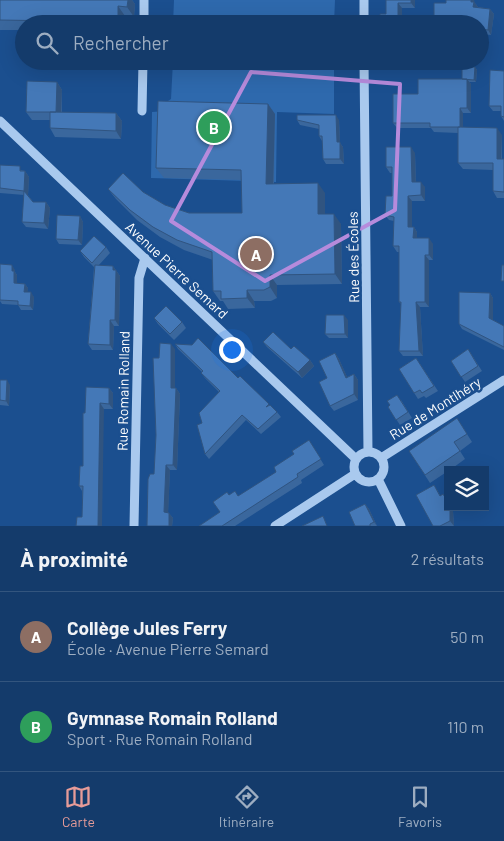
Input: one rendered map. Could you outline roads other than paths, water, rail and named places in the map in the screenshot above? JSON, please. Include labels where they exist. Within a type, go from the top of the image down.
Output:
[{"type":"street","points":[[144,0],[144,15]]},
{"type":"street","points":[[364,0],[364,15]]},
{"type":"street","points":[[142,111],[143,70]]},
{"type":"street","name":"Rue des Écoles","points":[[364,70],[368,452]]},
{"type":"street","name":"Avenue Pierre Semard","points":[[0,121],[356,459]]},
{"type":"street","name":"Rue Romain Rolland","points":[[134,526],[138,278],[145,258]]},
{"type":"street","name":"Rue de Montlhéry","points":[[381,458],[504,380]]},
{"type":"street","points":[[368,452],[381,458],[384,470],[378,479],[365,482],[355,474],[354,463],[356,459],[368,452]]},
{"type":"street","points":[[275,526],[355,474]]},
{"type":"street","points":[[378,479],[401,526]]},
{"type":"place","name":"Gymnase Romain Rolland","points":[[214,127]]},
{"type":"place","name":"Collège Jules Ferry","points":[[256,254]]}]
